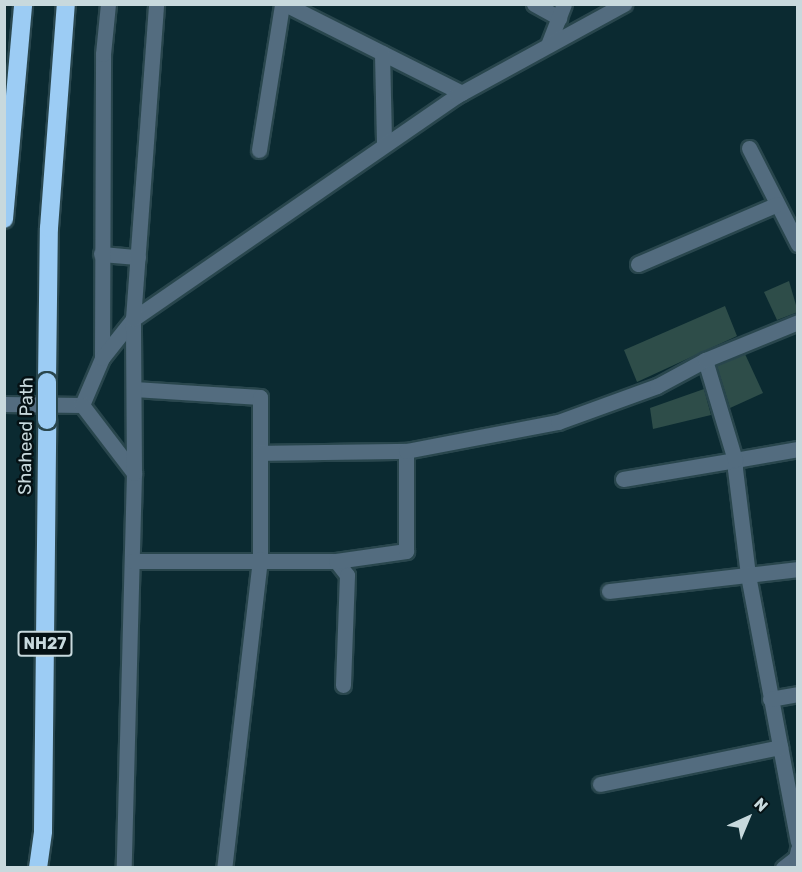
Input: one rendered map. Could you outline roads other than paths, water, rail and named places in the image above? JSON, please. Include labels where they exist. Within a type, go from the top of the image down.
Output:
[{"type":"highway","points":[[4,219],[23,4]]},
{"type":"highway","name":"Shaheed Path","points":[[38,867],[43,831],[49,228],[66,4]]},
{"type":"street","points":[[102,358],[103,54],[108,4]]},
{"type":"street","points":[[124,867],[135,473],[134,319],[156,4]]},
{"type":"street","points":[[260,150],[284,4],[462,93]]},
{"type":"street","points":[[534,4],[561,11],[548,45]]},
{"type":"street","points":[[82,405],[102,358],[134,319],[384,144],[462,93],[624,4]]},
{"type":"street","points":[[382,53],[384,144]]},
{"type":"street","points":[[749,148],[798,244]]},
{"type":"street","points":[[638,264],[777,204]]},
{"type":"street","points":[[101,254],[138,257]]},
{"type":"street","points":[[260,453],[406,451],[558,422],[657,386],[705,360],[798,322]]},
{"type":"street","points":[[705,360],[735,460],[748,575],[798,841]]},
{"type":"street","points":[[134,389],[260,397],[260,560],[224,867]]},
{"type":"street","points":[[4,404],[82,405]]},
{"type":"street","points":[[82,405],[135,473]]},
{"type":"street","points":[[623,479],[798,449]]},
{"type":"street","points":[[132,561],[336,561],[406,551],[406,451]]},
{"type":"street","points":[[336,561],[347,575],[344,686]]},
{"type":"street","points":[[609,591],[798,569]]},
{"type":"street","points":[[770,699],[798,694]]},
{"type":"street","points":[[600,784],[780,747]]},
{"type":"street","points":[[783,867],[796,858],[798,849]]}]
